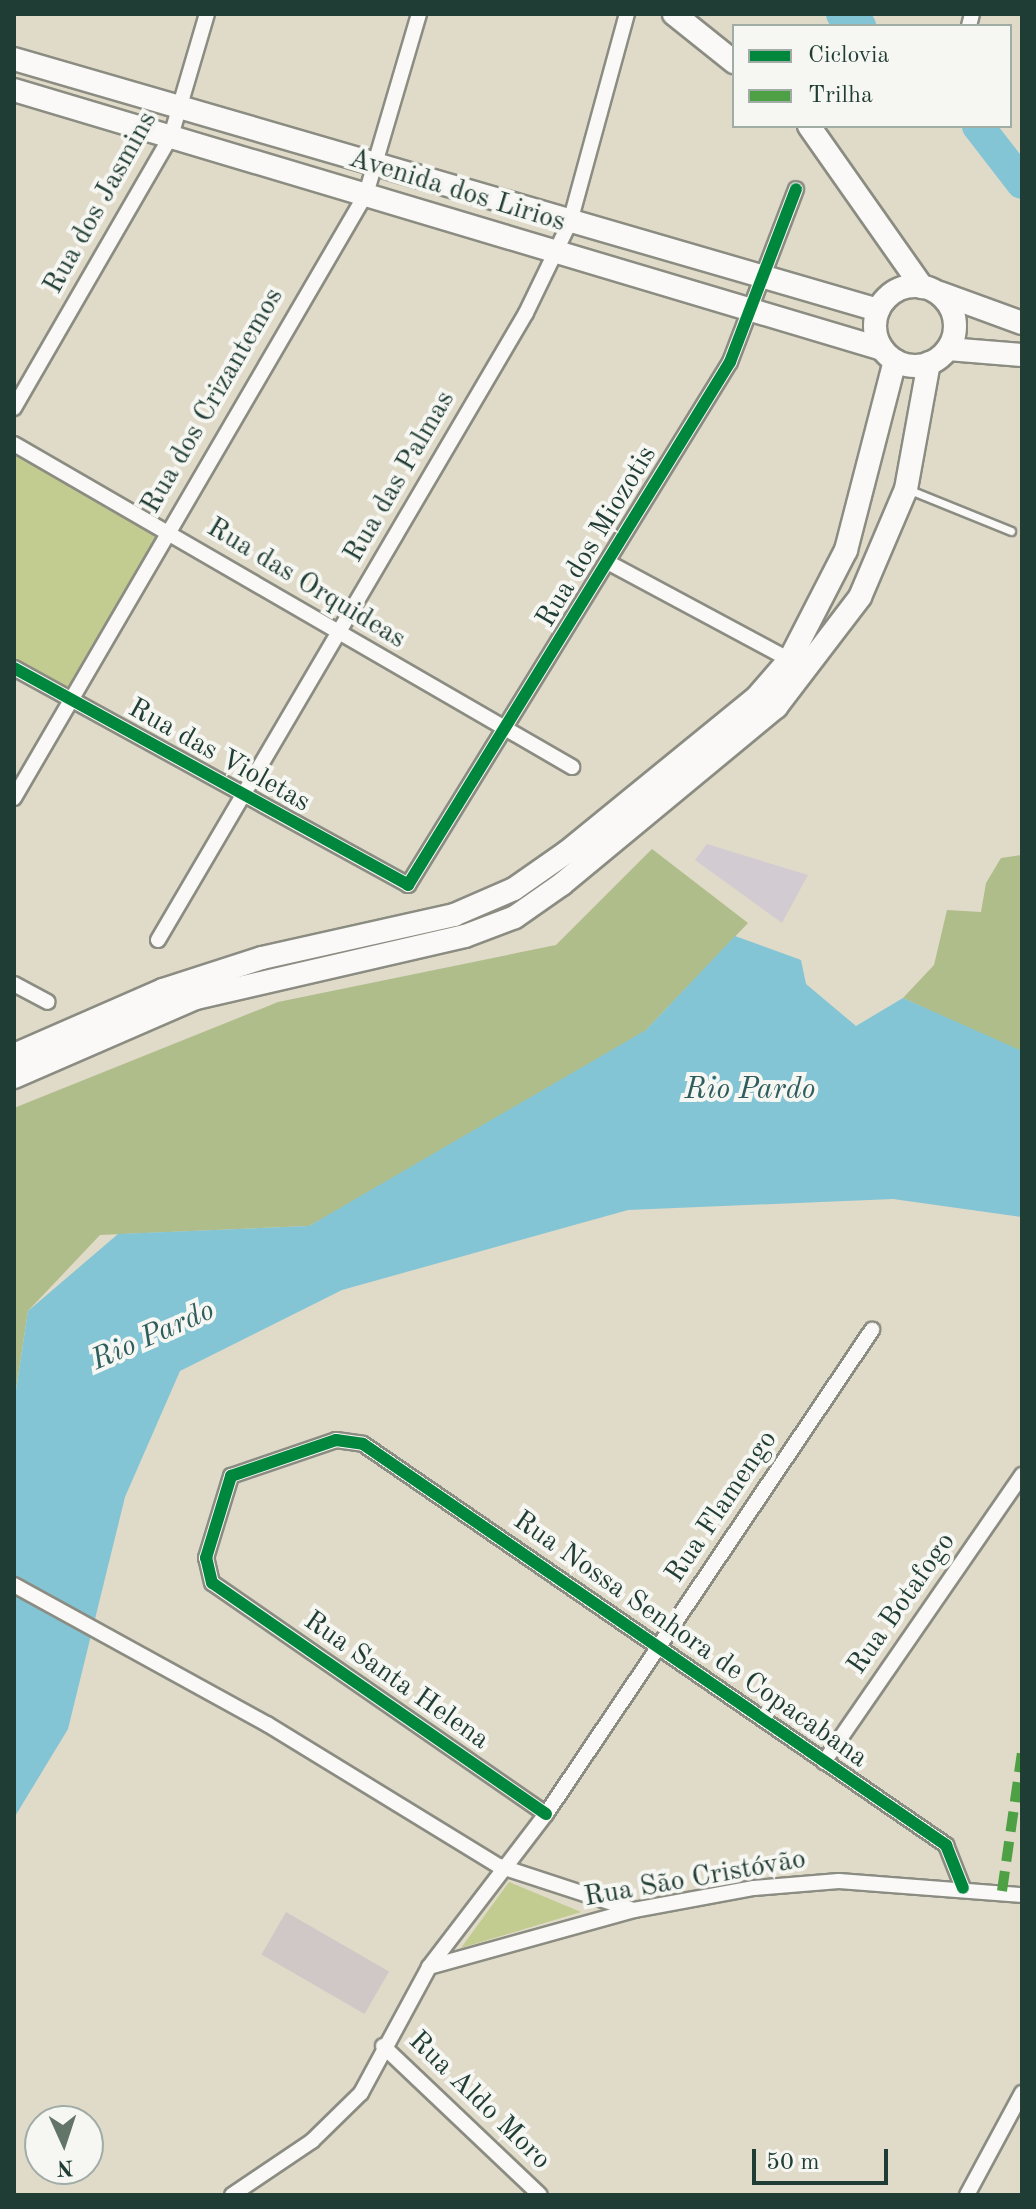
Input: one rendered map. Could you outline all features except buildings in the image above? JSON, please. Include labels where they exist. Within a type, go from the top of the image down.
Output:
[{"type":"main road","points":[[674,14],[732,60]]},
{"type":"main road","name":"Avenida dos Lirios","points":[[14,59],[765,280],[878,310]]},
{"type":"main road","name":"Avenida dos Lirios","points":[[14,90],[366,194],[889,355]]},
{"type":"main road","points":[[810,128],[885,236],[954,317],[948,349]]},
{"type":"main road","points":[[885,236],[895,291]]},
{"type":"main road","points":[[14,1077],[196,998],[411,953],[515,917],[650,815],[776,707],[798,664],[854,527],[889,355],[878,310],[895,291],[928,289],[1022,323]]},
{"type":"main road","points":[[14,1055],[163,990],[262,958],[454,915],[514,889],[798,664],[860,597],[906,489],[929,363],[948,349],[1022,355]]},
{"type":"main road","points":[[889,355],[929,363]]},
{"type":"street","name":"Rua dos Jasmins","points":[[14,408],[171,136],[183,109],[207,14]]},
{"type":"street","name":"Rua dos Crizantemos","points":[[14,798],[366,194],[419,14]]},
{"type":"street","name":"Rua das Palmas","points":[[158,940],[338,635],[555,252],[570,222],[627,14]]},
{"type":"street","name":"Rua dos Miozotis","points":[[401,885],[413,882],[611,564],[755,312],[796,189]]},
{"type":"street","name":"Rua das Orquideas","points":[[14,444],[167,531],[338,635],[572,767]]},
{"type":"street","points":[[611,564],[798,664]]},
{"type":"street","name":"Rua das Violetas","points":[[14,668],[401,885]]},
{"type":"street","points":[[14,984],[48,1002]]},
{"type":"street","name":"Rua Flamengo","points":[[232,2195],[342,2115],[429,1967],[499,1866],[546,1814],[872,1330]]},
{"type":"street","name":"Rua Santa Helena","points":[[368,1447],[336,1440],[231,1476],[205,1562],[219,1589],[546,1814]]},
{"type":"street","name":"Rua Nossa Senhora de Copacabana","points":[[368,1447],[946,1845],[963,1888]]},
{"type":"street","name":"Rua Botafogo","points":[[824,1762],[1022,1475]]},
{"type":"street","points":[[14,1585],[267,1724],[499,1866],[634,1910]]},
{"type":"street","name":"Rua São Cristóvão","points":[[429,1967],[634,1910],[839,1881],[963,1888],[1022,1895]]},
{"type":"street","name":"Rua Aldo Moro","points":[[383,2046],[540,2195]]},
{"type":"street","points":[[967,2195],[1022,2093]]},
{"type":"lane","points":[[906,489],[1011,531]]},
{"type":"shaded area","points":[[707,844],[808,875],[782,923],[695,860]]},
{"type":"green space","points":[[14,444],[170,526],[73,701],[14,668]]},
{"type":"green space","points":[[652,849],[748,923],[629,1048],[309,1226],[100,1235],[28,1311],[14,1403],[14,1108],[278,1002],[556,945]]},
{"type":"green space","points":[[1022,855],[1022,1053],[903,998],[934,965],[947,910],[981,912],[986,883],[1001,858]]},
{"type":"green space","points":[[509,1882],[581,1912],[461,1948]]},
{"type":"water","name":"Rio Pardo","points":[[735,936],[801,960],[806,984],[856,1026],[903,998],[1022,1051],[1022,1217],[893,1199],[628,1210],[342,1290],[180,1371],[125,1497],[68,1729],[14,1818],[14,1403],[28,1311],[118,1234],[309,1226],[646,1030]]},
{"type":"waterway","points":[[842,14],[857,24]]},
{"type":"waterway","points":[[980,128],[1022,183]]},
{"type":"marked path","points":[[1002,1891],[1022,1753]]},
{"type":"cycle path","points":[[14,668],[408,885],[730,362],[796,189]]},
{"type":"cycle path","points":[[546,1814],[212,1583],[206,1558],[231,1476],[336,1440],[363,1444],[946,1845],[963,1888]]}]
